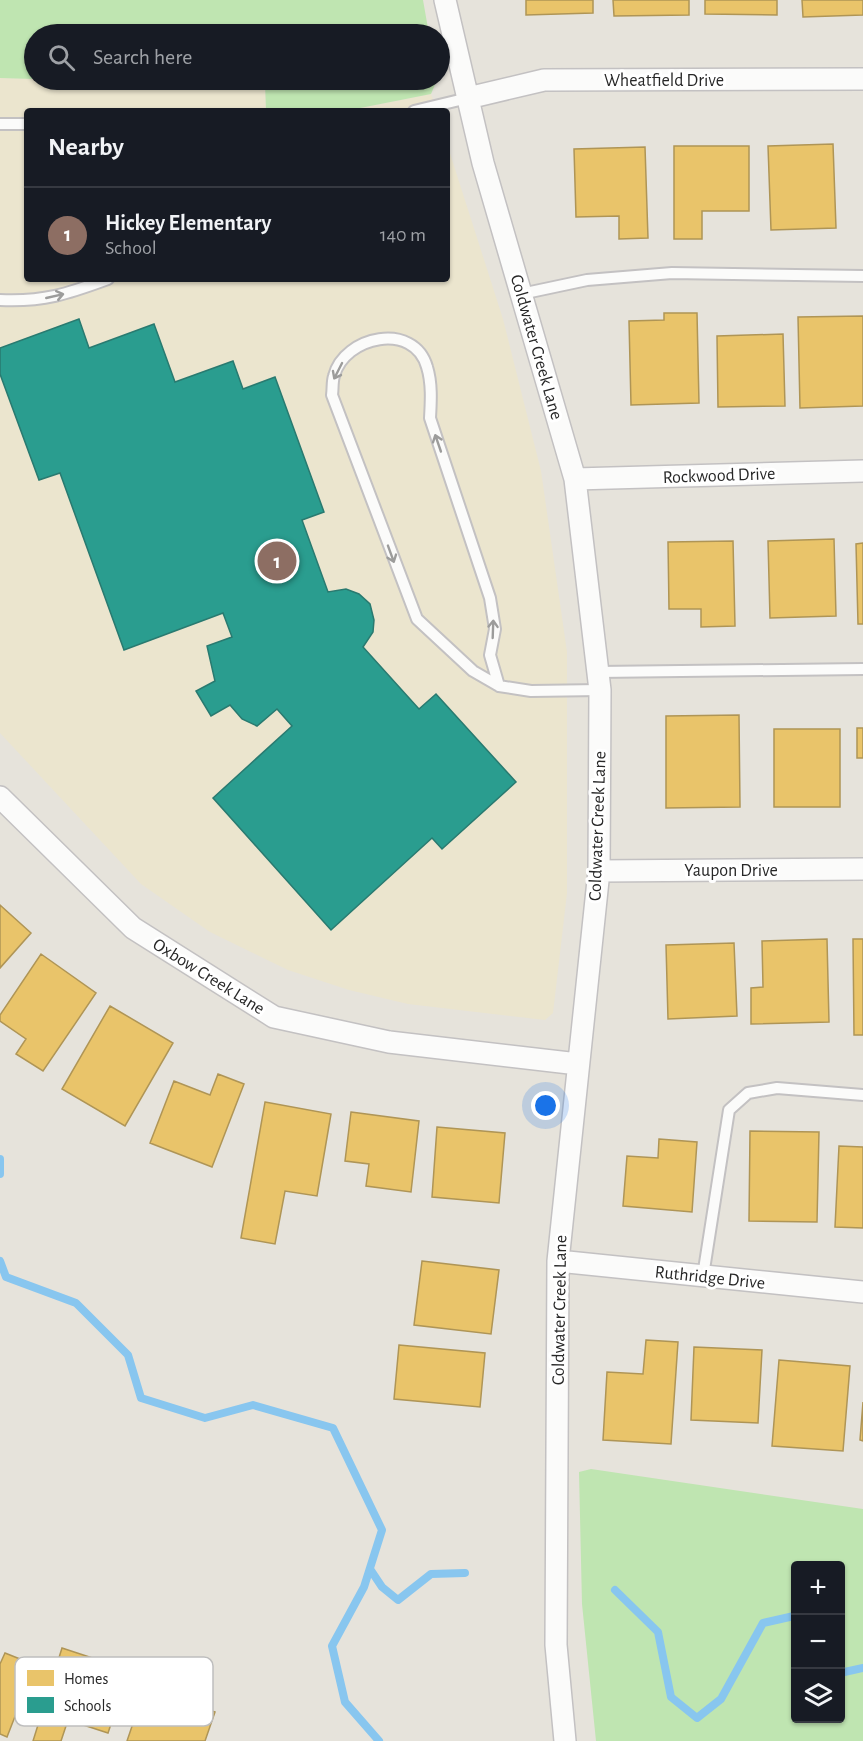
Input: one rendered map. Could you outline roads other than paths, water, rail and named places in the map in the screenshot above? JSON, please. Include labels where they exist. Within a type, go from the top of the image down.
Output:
[{"type":"street","name":"Coldwater Creek Lane","points":[[445,0],[483,163],[575,479],[599,681],[599,871],[558,1261],[555,1645],[565,1741]]},
{"type":"street","name":"Wheatfield Drive","points":[[468,98],[544,80],[863,79]]},
{"type":"street","name":"Rockwood Drive","points":[[575,479],[863,471]]},
{"type":"street","name":"Oxbow Creek Lane","points":[[0,797],[133,928],[274,1017],[389,1042],[578,1064]]},
{"type":"street","name":"Yaupon Drive","points":[[599,871],[863,869]]},
{"type":"street","name":"Ruthridge Drive","points":[[558,1261],[863,1292]]},
{"type":"lane","points":[[426,108],[468,98]]},
{"type":"lane","points":[[0,124],[24,124]]},
{"type":"lane","points":[[521,294],[587,280],[672,273],[863,276]]},
{"type":"lane","points":[[0,300],[34,301],[99,282]]},
{"type":"lane","points":[[499,686],[490,656],[495,628],[490,598],[430,418],[431,393],[427,364],[412,344],[393,338],[366,341],[347,355],[334,375],[333,395],[417,620],[473,671],[499,686],[531,691],[599,681],[863,669]]},
{"type":"lane","points":[[703,1276],[729,1110],[748,1092],[777,1088],[863,1095]]},
{"type":"waterway","points":[[0,1159],[0,1174]]},
{"type":"waterway","points":[[0,1261],[6,1277],[76,1303],[128,1355],[141,1398],[205,1418],[253,1405],[333,1428],[382,1530],[364,1587],[332,1646],[345,1702],[379,1741]]},
{"type":"waterway","points":[[370,1569],[382,1587],[398,1600],[431,1574],[465,1573]]},
{"type":"waterway","points":[[615,1590],[658,1632],[671,1697],[697,1718],[721,1699],[763,1623],[791,1617]]},
{"type":"waterway","points":[[845,1672],[863,1668]]},
{"type":"place","name":"Hickey Elementary","points":[[277,561]]}]
